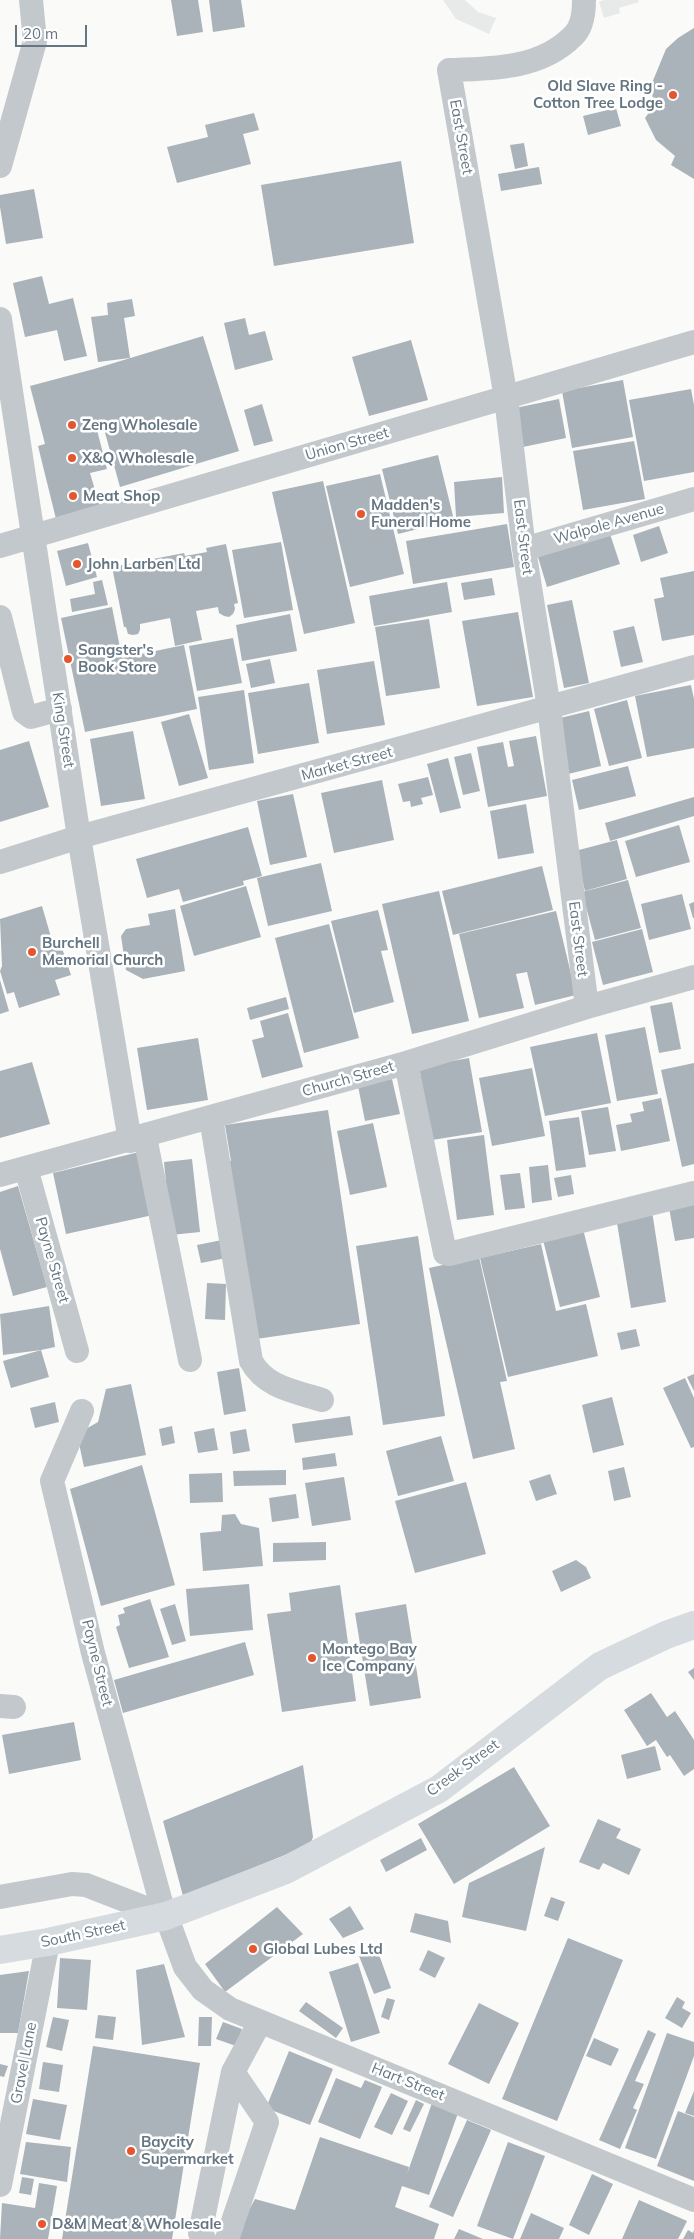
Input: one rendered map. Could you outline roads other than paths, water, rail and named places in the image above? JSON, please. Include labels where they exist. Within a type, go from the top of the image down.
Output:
[{"type":"main road","name":"Creek Street","points":[[166,1916],[286,1870],[439,1789],[600,1666],[666,1635],[694,1625]]},
{"type":"main road","name":"South Street","points":[[0,1950],[48,1942],[166,1916]]},
{"type":"street","points":[[0,166],[35,42],[31,0]]},
{"type":"street","name":"East Street","points":[[584,0],[583,16],[574,36],[552,51],[520,65],[449,70],[506,398],[524,550],[549,708],[587,1007]]},
{"type":"street","name":"King Street","points":[[0,319],[79,837],[137,1139],[190,1360]]},
{"type":"street","name":"Union Street","points":[[0,546],[506,398],[600,368],[694,342]]},
{"type":"street","name":"Walpole Avenue","points":[[524,550],[694,500]]},
{"type":"street","points":[[0,617],[4,651],[24,712],[31,717],[60,708]]},
{"type":"street","name":"Market Street","points":[[0,862],[79,837],[694,667]]},
{"type":"street","name":"Church Street","points":[[0,1175],[137,1139],[406,1063],[587,1007],[694,977]]},
{"type":"street","points":[[406,1063],[445,1253],[449,1254],[694,1193]]},
{"type":"street","points":[[212,1118],[251,1361],[258,1374],[271,1384],[322,1400]]},
{"type":"street","name":"Payne Street","points":[[26,1168],[77,1351]]},
{"type":"street","name":"Payne Street","points":[[82,1411],[52,1481],[93,1653],[166,1916]]},
{"type":"street","points":[[0,1897],[72,1884],[86,1885],[166,1916]]},
{"type":"street","name":"Hart Street","points":[[166,1916],[185,1967],[203,1990],[230,2010],[694,2200]]},
{"type":"street","name":"Gravel Lane","points":[[0,2185],[48,1942]]},
{"type":"street","points":[[204,2239],[200,2233],[233,2072],[260,2022]]},
{"type":"street","points":[[227,2239],[267,2122],[233,2072]]},
{"type":"place","name":"Old Slave Ring - Cotton Tree Lodge","points":[[673,95]]},
{"type":"place","name":"Zeng Wholesale","points":[[72,425]]},
{"type":"place","name":"X&Q Wholesale","points":[[72,458]]},
{"type":"place","name":"Meat Shop","points":[[73,496]]},
{"type":"place","name":"Madden's Funeral Home","points":[[361,514]]},
{"type":"place","name":"John Larben Ltd","points":[[77,564]]},
{"type":"place","name":"Sangster's Book Store","points":[[68,659]]},
{"type":"place","name":"Burchell Memorial Church","points":[[32,952]]},
{"type":"place","name":"Montego Bay Ice Company","points":[[312,1658]]},
{"type":"place","name":"Global Lubes Ltd","points":[[253,1949]]},
{"type":"place","name":"Baycity Supermarket","points":[[131,2151]]},
{"type":"place","name":"D&M Meat & Wholesale","points":[[42,2224]]}]
